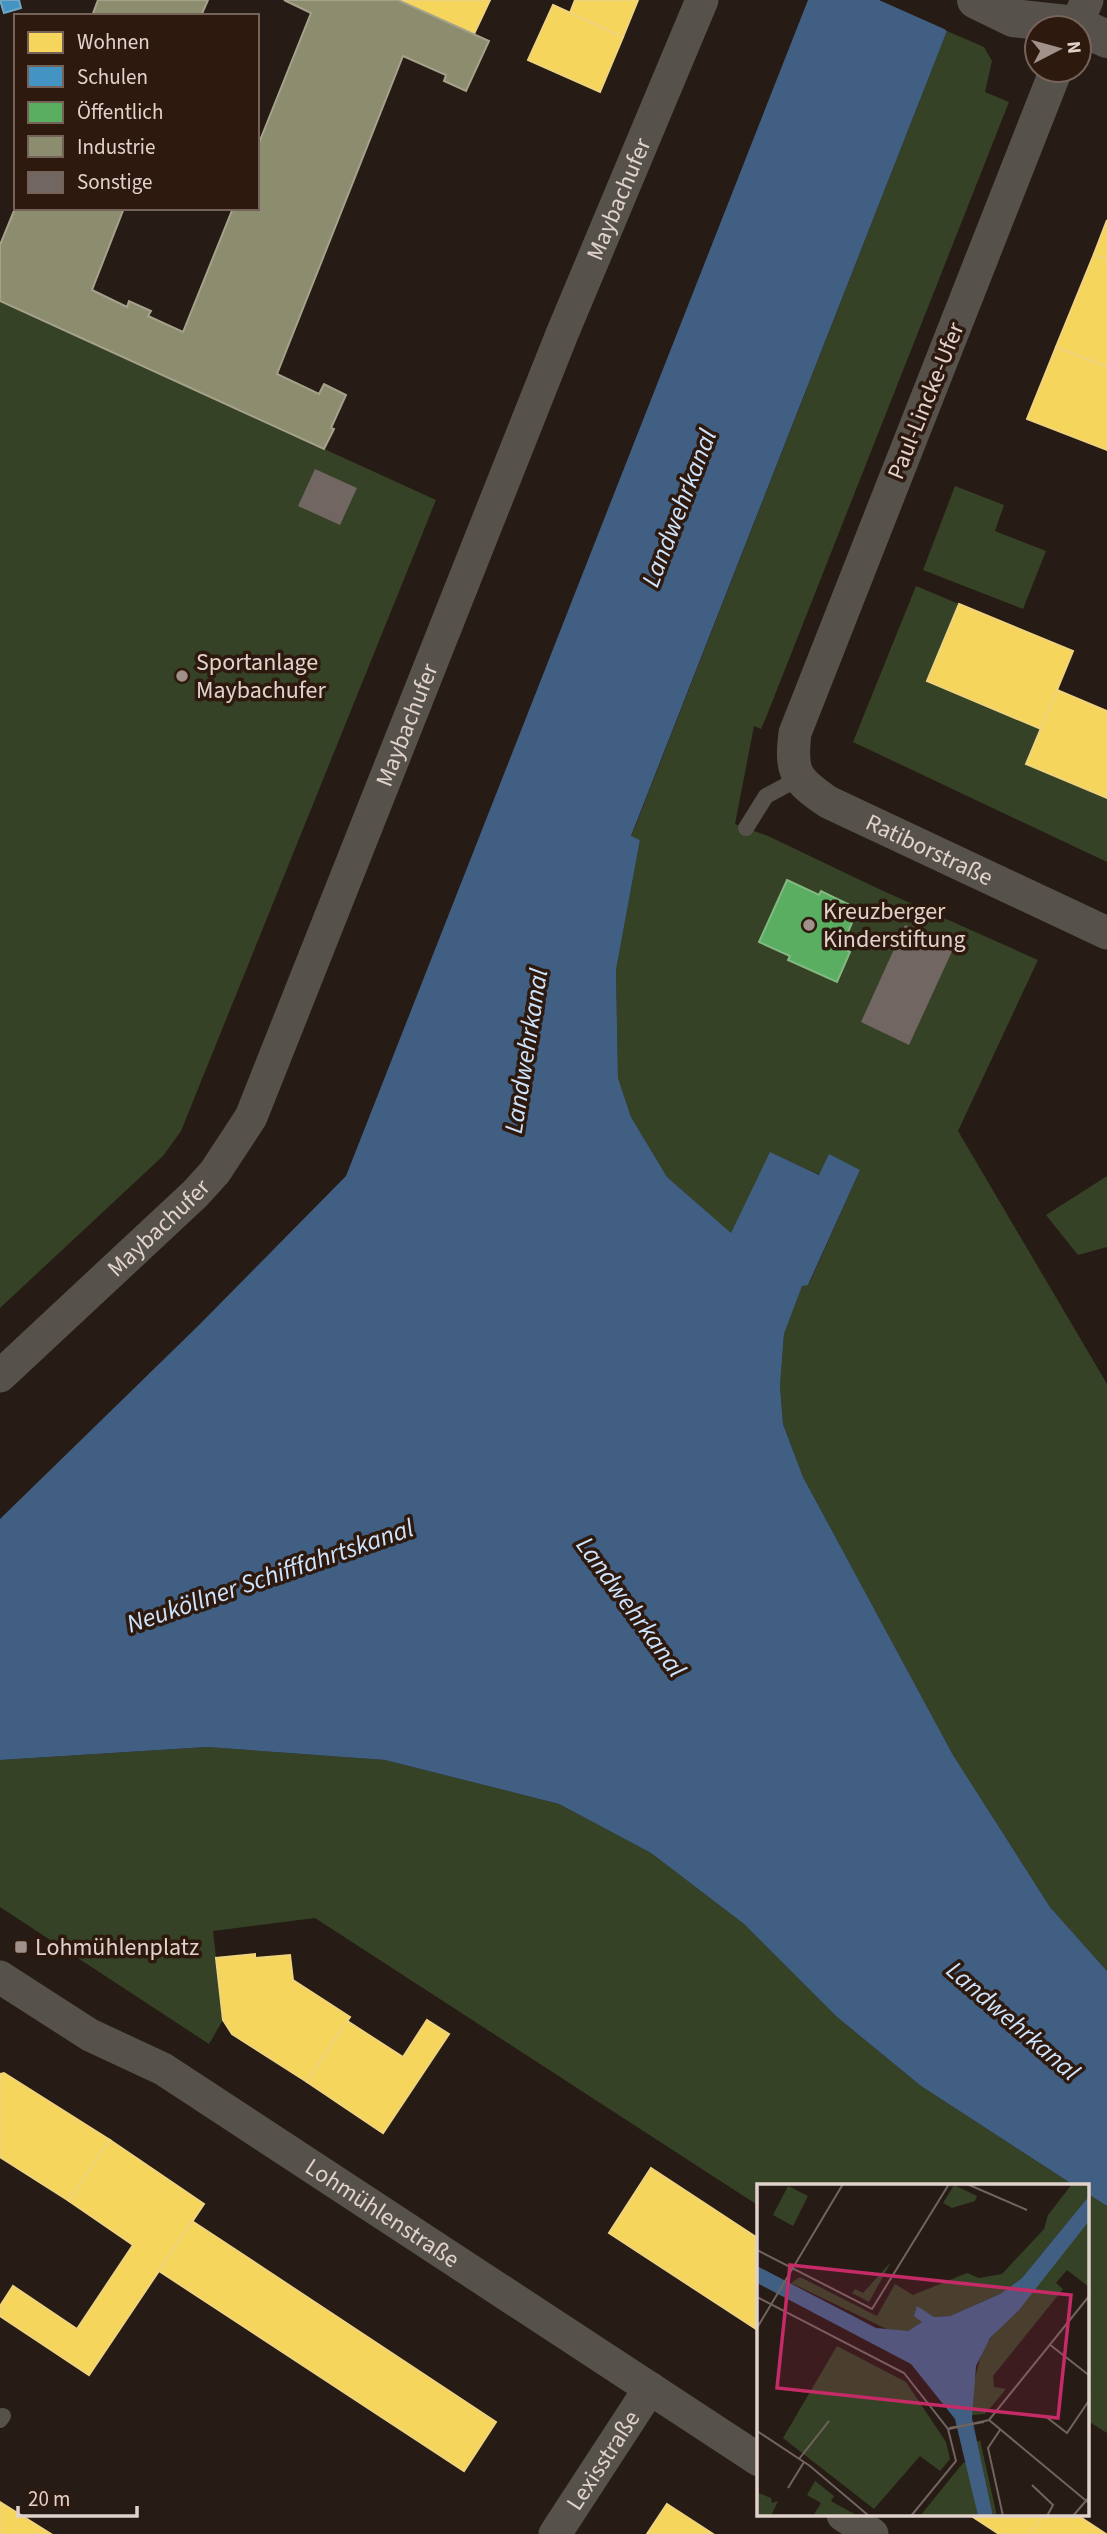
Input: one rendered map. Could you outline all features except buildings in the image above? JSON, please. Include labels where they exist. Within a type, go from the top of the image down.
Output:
[{"type":"street","name":"Maybachufer","points":[[0,1376],[195,1194],[222,1161],[251,1117],[562,334],[702,0]]},
{"type":"street","points":[[976,0],[1013,18],[1023,18]]},
{"type":"street","name":"Paul-Lincke-Ufer","points":[[798,779],[792,755],[795,733],[1050,84]]},
{"type":"street","name":"Ratiborstraße","points":[[798,779],[828,802],[1107,933]]},
{"type":"street","name":"Lohmühlenstraße","points":[[0,1977],[90,2035],[163,2069],[757,2459]]},
{"type":"street","name":"Lexisstraße","points":[[555,2534],[650,2388]]},
{"type":"street","points":[[845,2516],[872,2534]]},
{"type":"lane","points":[[746,828],[766,796],[798,779]]},
{"type":"green space","points":[[947,31],[984,47],[992,61],[985,92],[1009,102],[765,720],[761,729],[754,726],[735,824],[768,836],[1038,960],[958,1131],[1107,1384],[1107,1971],[1050,1907],[953,1755],[803,1477],[783,1424],[780,1386],[784,1334],[802,1285],[809,1284],[860,1170],[820,1175],[771,1153],[731,1234],[667,1177],[631,1117],[618,1078],[616,970],[640,840],[631,837]]},
{"type":"green space","name":"Sportanlage Maybachufer","points":[[0,301],[436,500],[181,1131],[163,1156],[0,1308]]},
{"type":"green space","points":[[955,486],[1004,505],[995,531],[1046,551],[1023,609],[923,570]]},
{"type":"green space","points":[[916,586],[959,604],[927,681],[1041,729],[1107,798],[1107,862],[853,742]]},
{"type":"green space","points":[[1107,1176],[1107,1247],[1078,1255],[1046,1215]]},
{"type":"green space","points":[[207,1747],[385,1760],[559,1804],[651,1853],[744,1924],[837,2017],[921,2086],[1072,2184],[757,2184],[757,2205],[315,1918],[213,1931],[223,2020],[209,2044],[0,1907],[0,1760]]},
{"type":"green space","points":[[1090,2195],[1107,2206],[1107,2433],[1090,2422]]},
{"type":"water","points":[[808,0],[957,0],[631,836],[640,840],[616,970],[618,1078],[631,1117],[667,1177],[731,1233],[770,1152],[819,1175],[829,1154],[860,1170],[808,1285],[802,1286],[784,1334],[780,1386],[783,1424],[803,1477],[953,1755],[1050,1907],[1107,1971],[1107,2206],[1090,2195],[1090,2184],[1072,2184],[921,2086],[837,2017],[744,1924],[651,1853],[559,1804],[385,1760],[207,1747],[0,1760],[0,1519],[200,1324],[346,1176]]},
{"type":"pier","points":[[879,0],[961,0],[950,28],[951,32]]},
{"type":"place","name":"Sportanlage Maybachufer","points":[[182,676]]},
{"type":"place","name":"Kreuzberger Kinderstiftung","points":[[809,925]]},
{"type":"place","name":"Lohmühlenplatz","points":[[21,1947]]},
{"type":"water label","name":"Landwehrkanal","points":[[679,508]]},
{"type":"water label","name":"Landwehrkanal","points":[[526,1051]]},
{"type":"water label","name":"Neuköllner Schifffahrtskanal","points":[[270,1576]]},
{"type":"water label","name":"Landwehrkanal","points":[[631,1607]]},
{"type":"water label","name":"Landwehrkanal","points":[[1013,2021]]}]
